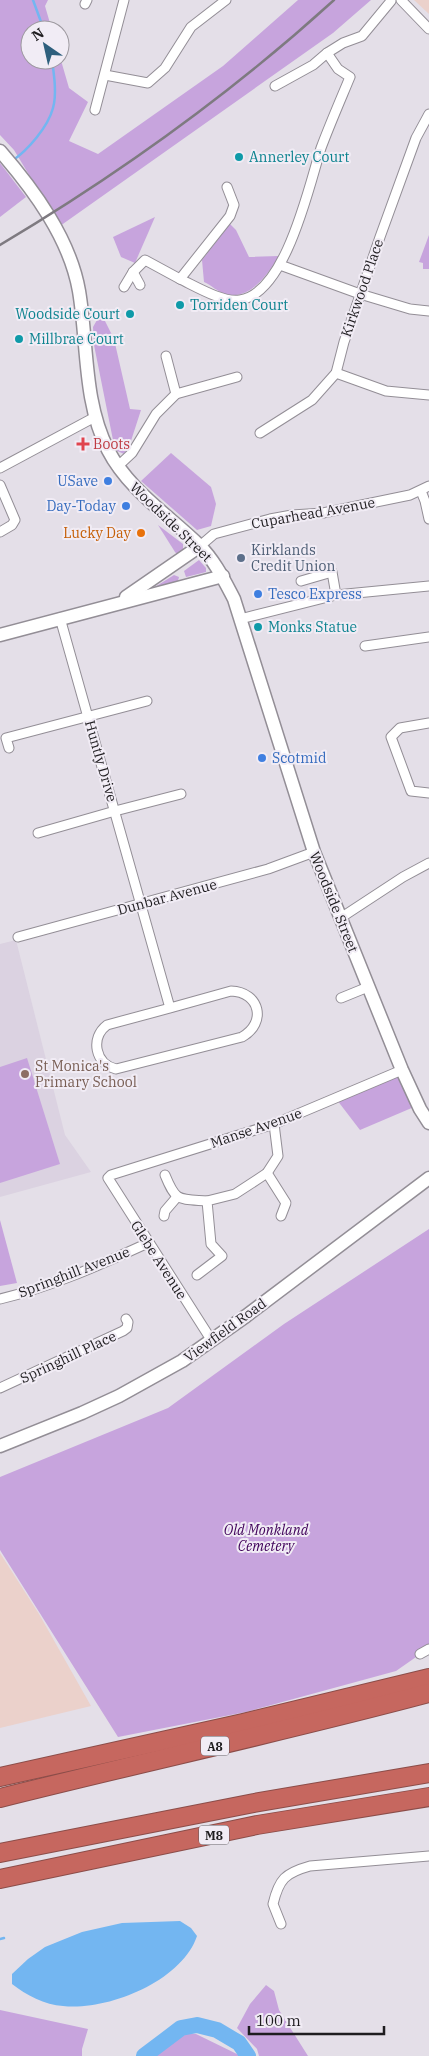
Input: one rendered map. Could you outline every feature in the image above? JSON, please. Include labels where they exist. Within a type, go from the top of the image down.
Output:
[{"type":"highway","name":"A8","points":[[0,1777],[243,1724],[429,1678]]},
{"type":"highway","name":"A8","points":[[0,1798],[136,1764],[320,1722],[429,1693]]},
{"type":"highway","name":"M8","points":[[0,1853],[254,1803],[429,1774]]},
{"type":"highway","name":"M8","points":[[0,1879],[257,1826],[429,1797]]},
{"type":"street","points":[[105,75],[148,83],[165,68],[191,27],[226,0]]},
{"type":"street","points":[[401,0],[429,29]]},
{"type":"street","points":[[95,110],[105,75],[121,1]]},
{"type":"street","points":[[275,86],[313,65],[343,43],[362,36],[391,2]]},
{"type":"street","points":[[124,287],[133,272],[145,260],[180,279],[230,301],[241,300],[252,295],[269,280],[290,248],[322,146],[350,77],[338,68],[327,53]]},
{"type":"street","name":"Kirkwood Place","points":[[260,433],[312,400],[336,373],[360,294],[416,138],[429,114]]},
{"type":"street","name":"Woodside Street","points":[[0,151],[14,166],[41,205],[66,250],[73,269],[79,290],[83,339],[99,432],[117,466],[130,482],[200,546],[222,576],[234,599],[314,852],[342,917],[402,1070],[420,1109],[429,1123]]},
{"type":"street","points":[[180,279],[230,216],[234,205],[227,187]]},
{"type":"street","points":[[280,265],[360,294],[410,309],[429,311]]},
{"type":"street","points":[[133,272],[140,285]]},
{"type":"street","points":[[166,356],[176,394]]},
{"type":"street","points":[[336,373],[386,391],[429,395]]},
{"type":"street","points":[[117,466],[132,453],[156,414],[176,394],[237,377]]},
{"type":"street","points":[[0,468],[95,417]]},
{"type":"street","points":[[0,485],[15,520],[12,525],[0,532]]},
{"type":"street","name":"Cuparhead Avenue","points":[[200,546],[214,534],[270,519],[323,513],[410,495],[429,486]]},
{"type":"street","points":[[421,491],[429,519]]},
{"type":"street","points":[[115,603],[200,546]]},
{"type":"street","points":[[301,582],[332,572],[336,595]]},
{"type":"street","points":[[0,635],[222,576]]},
{"type":"street","points":[[240,619],[336,595],[429,586]]},
{"type":"street","name":"Huntly Drive","points":[[60,618],[116,811],[170,1008]]},
{"type":"street","points":[[366,646],[429,637]]},
{"type":"street","points":[[9,748],[6,738],[147,701]]},
{"type":"street","points":[[429,723],[400,728],[391,737],[411,791],[429,792]]},
{"type":"street","points":[[38,833],[181,794]]},
{"type":"street","name":"Dunbar Avenue","points":[[18,936],[268,869],[314,852]]},
{"type":"street","points":[[342,917],[429,862]]},
{"type":"street","points":[[341,998],[368,987]]},
{"type":"street","points":[[231,991],[240,991],[247,994],[253,1000],[257,1017],[254,1027],[242,1037],[116,1069],[108,1067],[103,1062],[96,1040],[99,1030],[107,1025],[170,1008],[231,991]]},
{"type":"street","name":"Manse Avenue","points":[[108,1178],[111,1175],[274,1124],[402,1070]]},
{"type":"street","points":[[165,1175],[176,1197],[206,1202],[235,1194],[267,1173],[278,1156],[274,1124]]},
{"type":"street","points":[[267,1173],[286,1203],[281,1216]]},
{"type":"street","name":"Glebe Avenue","points":[[108,1178],[212,1341]]},
{"type":"street","name":"Viewfield Road","points":[[0,1446],[119,1396],[182,1361],[212,1341],[429,1178]]},
{"type":"street","points":[[164,1216],[165,1211],[176,1197]]},
{"type":"street","points":[[197,1275],[222,1256],[211,1244],[206,1202]]},
{"type":"street","name":"Springhill Avenue","points":[[0,1300],[22,1294],[98,1266],[148,1243]]},
{"type":"street","name":"Springhill Place","points":[[0,1388],[123,1331],[127,1328],[128,1322],[126,1320]]},
{"type":"street","points":[[420,1654],[429,1649]]},
{"type":"street","points":[[281,1924],[273,1904],[274,1899],[282,1879],[294,1870],[310,1866],[429,1856]]},
{"type":"shaded area","points":[[414,0],[429,0],[429,14]]},
{"type":"shaded area","name":"St Monica's Primary School","points":[[16,940],[65,1135],[91,1172],[0,1197],[0,944]]},
{"type":"shaded area","points":[[0,1553],[39,1614],[91,1706],[0,1728]]},
{"type":"green space","points":[[0,0],[48,0],[45,6],[49,20],[20,20],[20,70],[64,70],[69,88],[88,102],[69,141],[98,154],[223,66],[298,0],[371,0],[333,33],[60,226],[14,150],[0,135]]},
{"type":"green space","points":[[0,163],[26,197],[0,217]]},
{"type":"green space","points":[[155,217],[135,263],[121,257],[113,237]]},
{"type":"green space","points":[[230,224],[236,230],[249,257],[279,256],[264,278],[250,290],[234,295],[222,293],[204,282],[202,260]]},
{"type":"green space","points":[[429,235],[429,269],[423,269],[423,263],[419,262]]},
{"type":"green space","points":[[101,313],[114,339],[130,409],[141,410],[129,447],[124,454],[115,450],[94,345],[93,327]]},
{"type":"green space","points":[[171,453],[211,487],[216,504],[211,526],[197,530],[141,481]]},
{"type":"green space","points":[[158,525],[183,544],[183,551],[177,554],[175,552]]},
{"type":"green space","points":[[199,560],[206,568],[206,572],[186,577],[184,571]]},
{"type":"green space","points":[[174,575],[179,577],[178,581],[155,587]]},
{"type":"green space","points":[[27,1058],[60,1164],[0,1183],[0,1067]]},
{"type":"green space","points":[[401,1074],[414,1107],[360,1130],[337,1100]]},
{"type":"green space","points":[[0,1220],[17,1283],[0,1286]]},
{"type":"green space","name":"Old Monkland Cemetery","points":[[429,1229],[429,1648],[396,1671],[246,1712],[118,1737],[0,1550],[0,1477],[168,1408],[284,1324]]},
{"type":"green space","points":[[266,1985],[274,1991],[279,2010],[308,2056],[259,2056],[257,2049],[237,2028],[250,2004]]},
{"type":"green space","points":[[0,2010],[88,2029],[82,2049],[82,2056],[0,2056]]},
{"type":"green space","points":[[184,2033],[196,2034],[241,2056],[155,2056]]},
{"type":"water","points":[[180,1921],[191,1928],[197,1936],[189,1952],[176,1967],[160,1979],[141,1990],[121,1998],[101,2004],[63,2006],[49,2004],[36,1999],[12,1984],[12,1974],[28,1959],[45,1947],[82,1932],[122,1923]]},
{"type":"waterway","points":[[33,0],[40,20]]},
{"type":"waterway","points":[[12,161],[37,137],[47,123],[55,97],[53,70]]},
{"type":"waterway","points":[[0,1939],[4,1938]]},
{"type":"waterway","points":[[144,2056],[181,2028],[197,2025],[217,2030],[239,2043],[248,2056]]},
{"type":"railway","points":[[0,245],[88,190],[173,131],[256,68],[334,0]]},
{"type":"place","name":"Annerley Court","points":[[239,157]]},
{"type":"place","name":"Torriden Court","points":[[180,305]]},
{"type":"place","name":"Woodside Court","points":[[130,314]]},
{"type":"place","name":"Millbrae Court","points":[[19,339]]},
{"type":"place","name":"Boots","points":[[83,444]]},
{"type":"place","name":"USave","points":[[108,481]]},
{"type":"place","name":"Day-Today","points":[[126,506]]},
{"type":"place","name":"Lucky Day","points":[[141,533]]},
{"type":"place","name":"Kirklands Credit Union","points":[[241,558]]},
{"type":"place","name":"Tesco Express","points":[[258,594]]},
{"type":"place","name":"Monks Statue","points":[[258,627]]},
{"type":"place","name":"Scotmid","points":[[262,758]]},
{"type":"place","name":"St Monica's Primary School","points":[[25,1074]]}]
